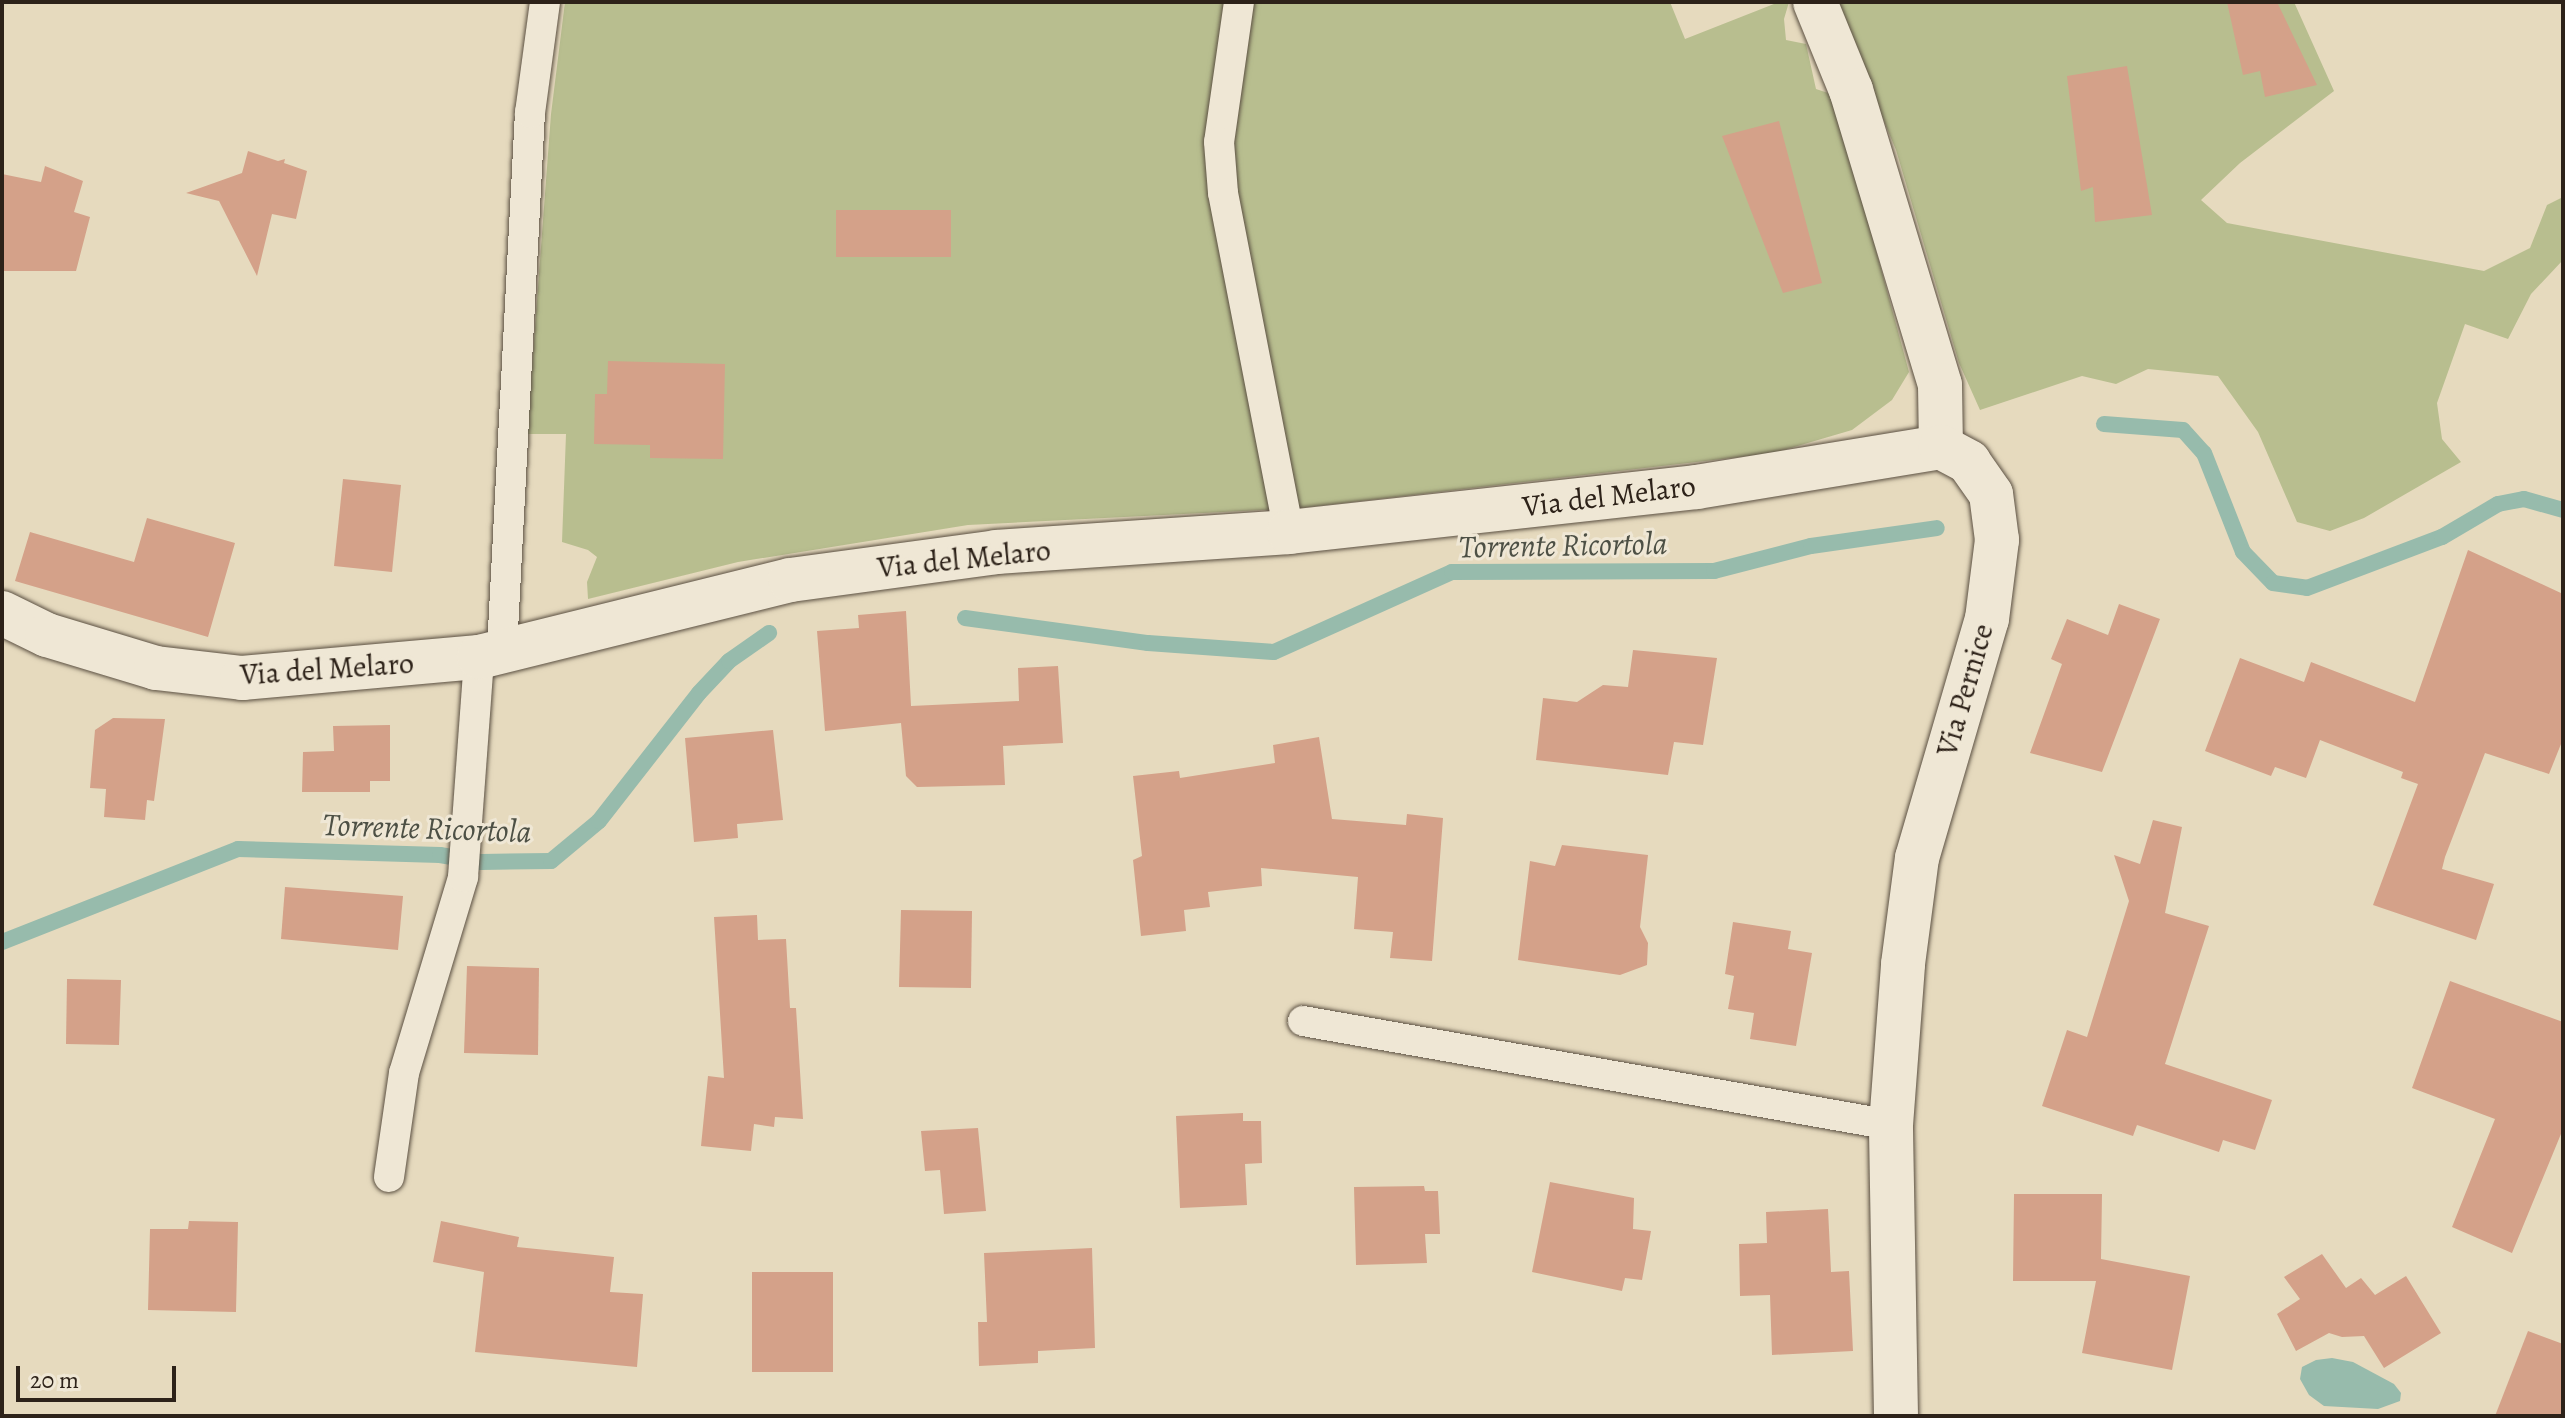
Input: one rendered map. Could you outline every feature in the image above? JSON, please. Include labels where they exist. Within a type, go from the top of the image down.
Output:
[{"type":"street","points":[[1815,2],[1851,90],[1940,385],[1955,455]]},
{"type":"street","name":"Via del Melaro","points":[[2,613],[47,635],[156,668],[242,678],[490,654],[790,580],[996,552],[1289,532],[1955,455]]},
{"type":"street","name":"Via Pernice","points":[[1896,1416],[1891,1125],[1903,964],[1917,858],[1987,619],[1997,540],[1991,494],[1955,455]]},
{"type":"lane","points":[[389,1177],[404,1073],[463,877],[467,823],[490,654],[530,113],[545,2]]},
{"type":"lane","points":[[1239,2],[1219,142],[1223,193],[1289,532]]},
{"type":"lane","points":[[1303,1021],[1891,1125]]},
{"type":"shaded area","points":[[565,2],[1670,2],[1685,39],[1779,2],[1789,2],[1784,19],[1786,40],[1806,44],[1816,89],[1834,95],[1909,372],[1892,400],[1852,430],[1774,453],[1301,508],[968,525],[738,562],[588,599],[587,582],[597,557],[588,550],[562,542],[566,434],[527,434],[551,114]]},
{"type":"shaded area","points":[[1834,2],[2294,2],[2334,91],[2240,163],[2201,200],[2227,223],[2484,271],[2530,248],[2547,205],[2563,197],[2563,260],[2531,294],[2508,339],[2465,324],[2437,403],[2442,439],[2461,462],[2364,518],[2330,531],[2297,522],[2258,432],[2218,376],[2148,369],[2116,384],[2082,376],[1980,410],[1959,363],[1896,150]]},
{"type":"shaded area","points":[[2332,1358],[2353,1362],[2394,1384],[2401,1393],[2400,1401],[2378,1409],[2324,1406],[2309,1395],[2300,1379],[2302,1367],[2316,1360]]},
{"type":"building","points":[[2227,2],[2277,2],[2317,85],[2265,97],[2260,71],[2243,75]]},
{"type":"building","points":[[2127,66],[2152,215],[2095,222],[2093,187],[2081,191],[2067,76]]},
{"type":"building","points":[[1779,121],[1822,283],[1783,293],[1722,136]]},
{"type":"building","points":[[248,151],[278,161],[285,159],[284,163],[307,171],[296,219],[272,214],[257,276],[219,201],[186,193],[242,173]]},
{"type":"building","points":[[45,166],[83,181],[74,212],[90,217],[76,271],[2,271],[2,174],[41,182]]},
{"type":"building","points":[[836,210],[951,210],[951,257],[836,257]]},
{"type":"building","points":[[608,361],[725,364],[723,459],[650,458],[650,445],[594,444],[595,394],[607,394]]},
{"type":"building","points":[[343,479],[401,485],[392,572],[334,566]]},
{"type":"building","points":[[147,518],[235,543],[208,637],[15,581],[30,532],[134,562]]},
{"type":"building","points":[[2468,550],[2563,594],[2563,739],[2549,774],[2485,753],[2445,857],[2442,869],[2494,884],[2476,940],[2373,905],[2418,784],[2401,778],[2403,772],[2320,740],[2306,778],[2275,767],[2271,776],[2205,751],[2240,658],[2304,682],[2311,662],[2415,702]]},
{"type":"building","points":[[2119,604],[2160,619],[2102,772],[2030,753],[2062,664],[2051,659],[2067,619],[2108,635]]},
{"type":"building","points":[[906,611],[911,706],[1019,701],[1018,668],[1058,666],[1063,743],[1003,746],[1005,785],[917,787],[906,776],[901,723],[825,731],[817,631],[859,628],[858,615]]},
{"type":"building","points":[[1633,650],[1717,658],[1703,745],[1674,742],[1668,775],[1536,760],[1543,698],[1577,702],[1603,685],[1628,687]]},
{"type":"building","points":[[113,718],[165,719],[154,801],[147,800],[145,820],[104,817],[106,789],[90,788],[95,730]]},
{"type":"building","points":[[390,725],[390,781],[370,781],[370,792],[302,792],[303,752],[334,751],[333,726]]},
{"type":"building","points":[[773,730],[783,820],[737,824],[738,838],[694,842],[685,738]]},
{"type":"building","points":[[1319,737],[1332,819],[1406,825],[1407,814],[1443,818],[1432,961],[1390,958],[1393,932],[1354,929],[1358,877],[1261,868],[1262,886],[1208,892],[1210,907],[1184,910],[1186,931],[1141,936],[1133,860],[1142,856],[1133,776],[1179,771],[1180,778],[1275,763],[1273,745]]},
{"type":"building","points":[[2153,820],[2182,827],[2165,913],[2209,926],[2165,1064],[2272,1100],[2255,1150],[2223,1140],[2219,1152],[2137,1125],[2133,1136],[2042,1106],[2067,1030],[2087,1037],[2129,901],[2114,855],[2140,864]]},
{"type":"building","points":[[1562,845],[1648,855],[1640,927],[1648,943],[1647,965],[1620,975],[1518,960],[1530,861],[1555,866]]},
{"type":"building","points":[[285,887],[403,896],[398,950],[281,939]]},
{"type":"building","points":[[901,910],[972,911],[971,988],[899,987]]},
{"type":"building","points":[[757,915],[758,940],[786,939],[790,1008],[796,1008],[803,1119],[775,1117],[774,1127],[754,1124],[751,1151],[701,1146],[708,1076],[724,1078],[714,917]]},
{"type":"building","points":[[1733,922],[1791,931],[1788,949],[1812,953],[1796,1046],[1750,1039],[1754,1013],[1728,1009],[1734,976],[1725,974]]},
{"type":"building","points":[[467,966],[539,968],[538,1055],[464,1053]]},
{"type":"building","points":[[67,979],[121,980],[119,1045],[66,1044]]},
{"type":"building","points":[[2450,981],[2563,1022],[2563,1129],[2512,1253],[2452,1227],[2495,1119],[2412,1088]]},
{"type":"building","points":[[1243,1113],[1243,1121],[1261,1121],[1262,1163],[1245,1164],[1247,1205],[1180,1208],[1176,1116]]},
{"type":"building","points":[[978,1128],[986,1211],[944,1214],[940,1170],[925,1171],[921,1131]]},
{"type":"building","points":[[1550,1182],[1634,1198],[1633,1229],[1651,1231],[1642,1280],[1625,1278],[1622,1291],[1532,1272]]},
{"type":"building","points":[[1424,1186],[1425,1191],[1438,1191],[1440,1234],[1425,1234],[1427,1263],[1356,1265],[1354,1187]]},
{"type":"building","points":[[2014,1194],[2102,1194],[2101,1259],[2190,1276],[2172,1370],[2082,1353],[2096,1281],[2013,1281]]},
{"type":"building","points":[[1828,1209],[1831,1272],[1849,1271],[1853,1351],[1772,1355],[1770,1295],[1740,1296],[1739,1244],[1767,1243],[1766,1212]]},
{"type":"building","points":[[189,1221],[238,1222],[236,1312],[148,1310],[150,1229],[188,1229]]},
{"type":"building","points":[[441,1221],[519,1237],[517,1247],[614,1257],[610,1292],[643,1294],[637,1367],[475,1352],[484,1272],[433,1262]]},
{"type":"building","points":[[1092,1248],[1095,1348],[1038,1351],[1038,1363],[979,1366],[978,1322],[987,1322],[984,1253]]},
{"type":"building","points":[[2322,1254],[2346,1288],[2361,1278],[2375,1295],[2406,1276],[2441,1333],[2384,1368],[2364,1336],[2342,1337],[2329,1333],[2296,1351],[2277,1314],[2300,1299],[2284,1277]]},
{"type":"building","points":[[752,1272],[833,1272],[833,1372],[752,1372]]},
{"type":"building","points":[[2528,1331],[2563,1344],[2563,1416],[2495,1416]]},
{"type":"waterway","name":"Torrente Ricortola","points":[[2104,424],[2183,430],[2204,453],[2243,552],[2273,583],[2307,588],[2442,537],[2498,504],[2524,499],[2563,510]]},
{"type":"waterway","name":"Torrente Ricortola","points":[[965,618],[1148,643],[1274,652],[1452,572],[1714,571],[1811,546],[1937,528]]},
{"type":"waterway","name":"Torrente Ricortola","points":[[2,942],[238,849],[440,855],[481,862],[551,861],[599,821],[699,693],[729,661],[769,633]]}]
